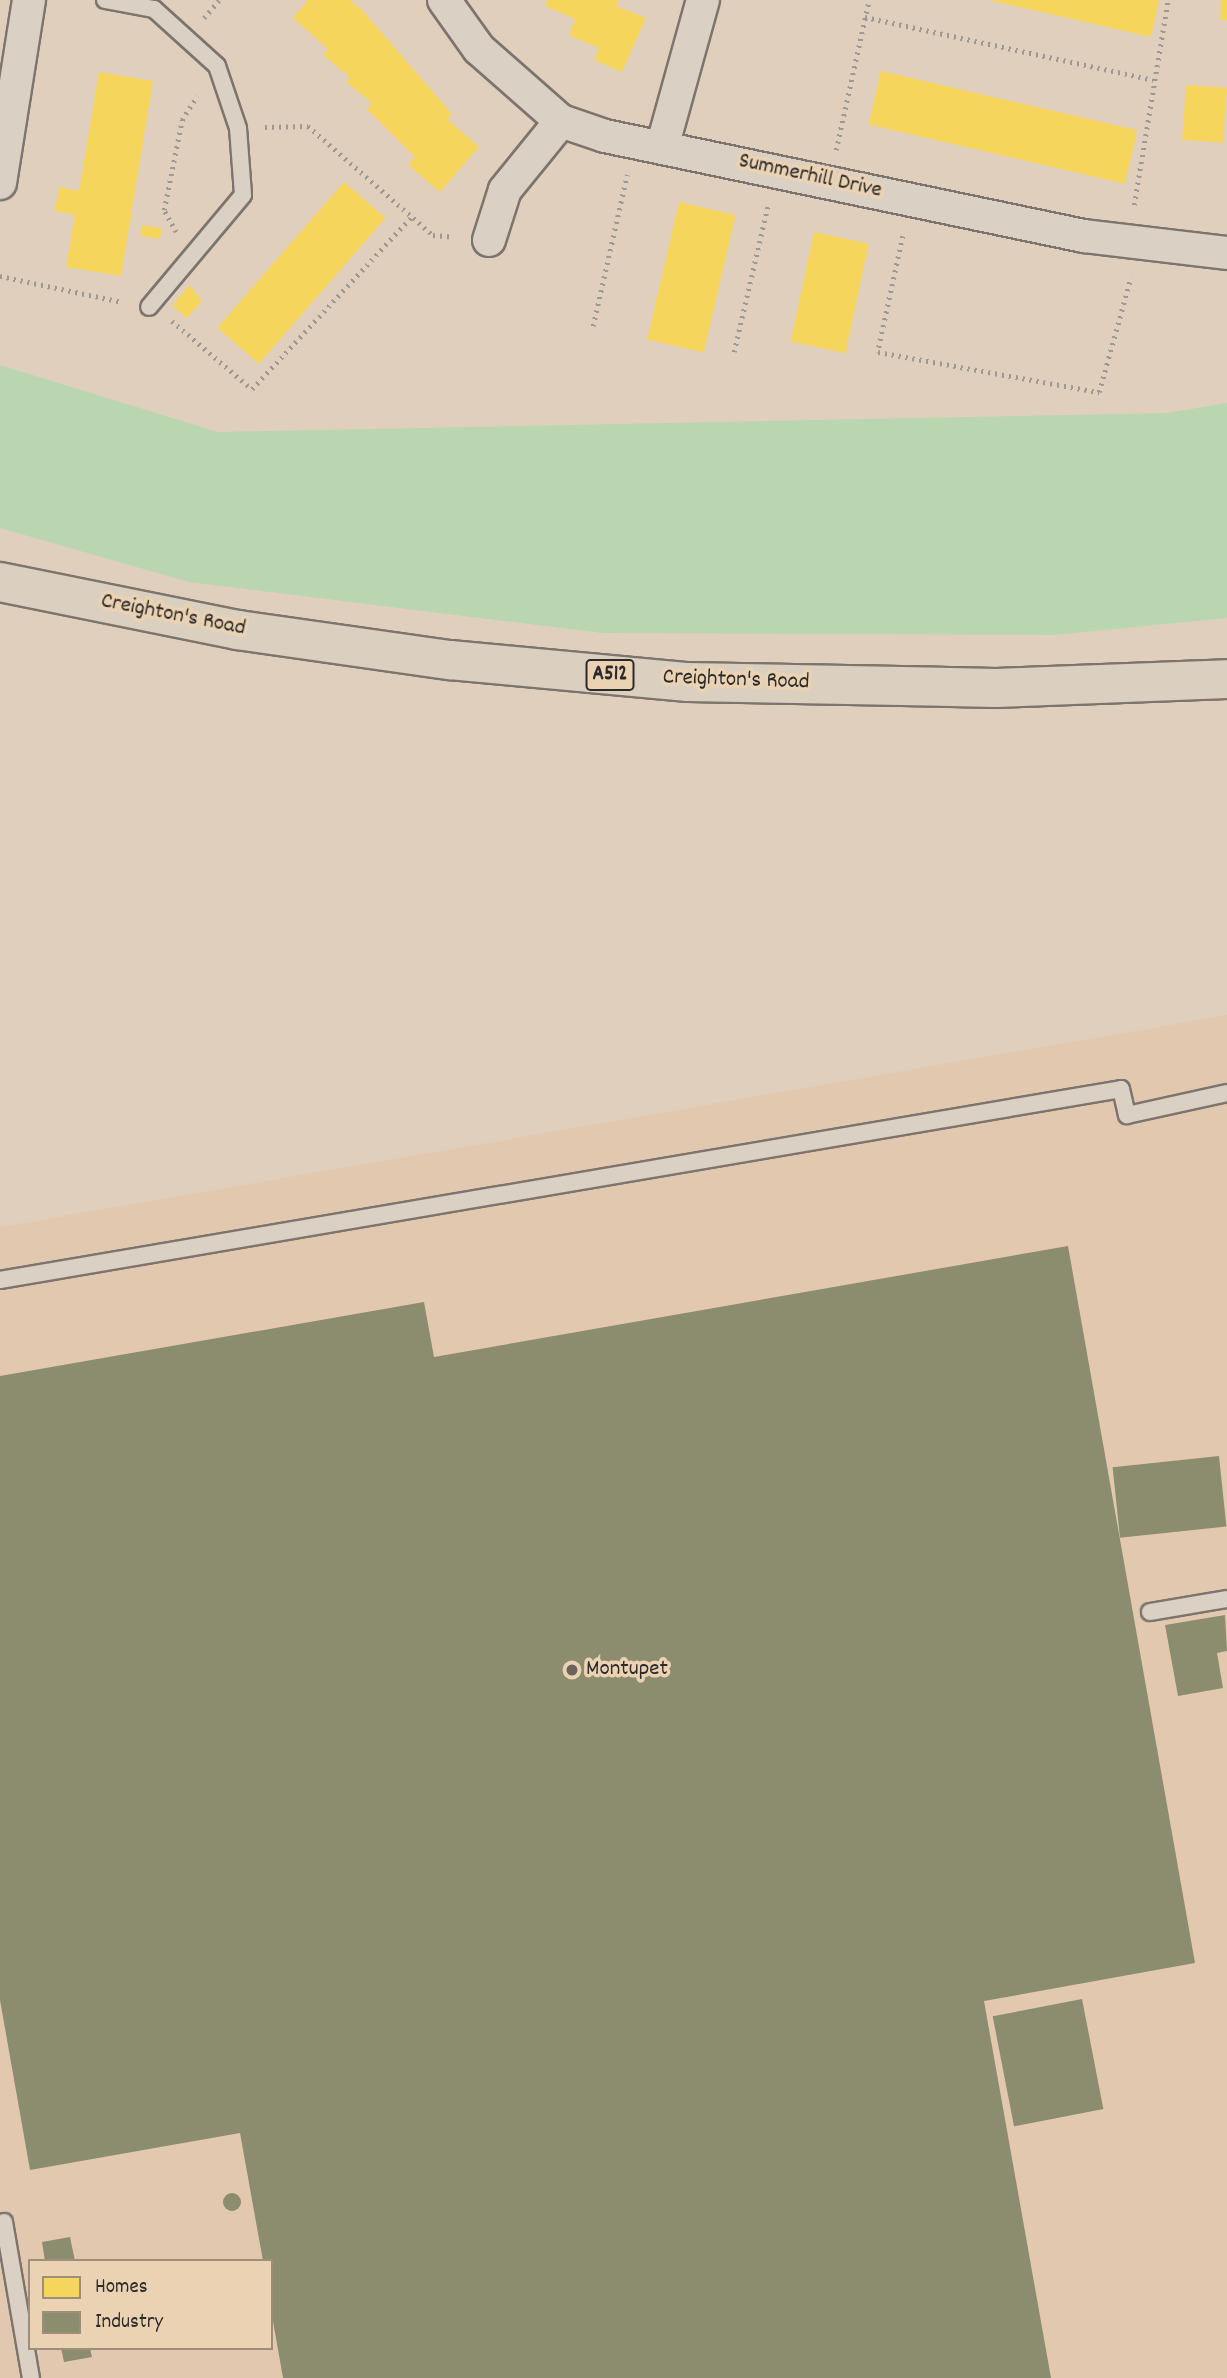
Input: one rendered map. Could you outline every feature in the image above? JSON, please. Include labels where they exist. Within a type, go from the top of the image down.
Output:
[{"type":"highway","name":"Creighton's Road","points":[[0,582],[291,637],[688,682],[996,688],[1227,679]]},
{"type":"street","points":[[0,183],[29,0]]},
{"type":"street","name":"Summerhill Drive","points":[[444,0],[479,49],[561,121],[829,182],[1134,245],[1227,253]]},
{"type":"street","points":[[649,142],[703,0]]},
{"type":"street","points":[[489,240],[505,190],[561,121]]},
{"type":"lane","points":[[104,0],[154,9],[217,66],[238,128],[243,195],[149,307]]},
{"type":"lane","points":[[0,1280],[1121,1089],[1127,1115],[1227,1093]]},
{"type":"lane","points":[[1150,1612],[1227,1599]]},
{"type":"lane","points":[[4,2222],[31,2378]]},
{"type":"path","points":[[829,182],[869,0]]},
{"type":"path","points":[[911,199],[878,352],[1099,393],[1134,245],[1153,80],[1168,0]]},
{"type":"path","points":[[865,17],[1153,80]]},
{"type":"path","points":[[190,259],[164,210],[181,120],[217,66]]},
{"type":"path","points":[[238,128],[308,126],[433,235],[489,240]]},
{"type":"path","points":[[593,327],[649,142]]},
{"type":"path","points":[[734,352],[777,170]]},
{"type":"path","points":[[0,276],[149,307],[252,389],[412,216]]},
{"type":"shaded area","name":"Montupet","points":[[1227,1015],[1227,2378],[0,2378],[0,1227]]},
{"type":"green space","points":[[0,365],[218,432],[1167,413],[1227,403],[1227,618],[1053,635],[602,633],[189,582],[0,528]]},
{"type":"building: Homes","points":[[308,0],[350,0],[362,10],[452,114],[447,119],[479,147],[440,192],[408,165],[415,157],[367,109],[372,103],[346,82],[350,77],[323,55],[328,49],[293,18]]},
{"type":"building: Homes","points":[[547,0],[619,0],[616,6],[646,18],[622,72],[594,60],[599,48],[569,35],[575,19],[545,6]]},
{"type":"building: Homes","points":[[988,0],[1159,0],[1151,37]]},
{"type":"building: Homes","points":[[1221,0],[1227,0],[1227,20],[1220,20]]},
{"type":"building: Homes","points":[[881,71],[1137,130],[1125,184],[869,125]]},
{"type":"building: Homes","points":[[99,72],[153,81],[121,276],[66,267],[75,215],[55,211],[59,187],[79,191]]},
{"type":"building: Homes","points":[[1186,85],[1227,88],[1223,143],[1182,140]]},
{"type":"building: Homes","points":[[344,182],[386,218],[259,364],[217,328]]},
{"type":"building: Homes","points":[[679,202],[736,215],[704,352],[647,339]]},
{"type":"building: Homes","points":[[142,225],[162,228],[160,239],[140,236]]},
{"type":"building: Homes","points":[[814,232],[869,244],[845,353],[791,342]]},
{"type":"building: Homes","points":[[190,285],[202,301],[187,318],[172,305]]},
{"type":"building: Industry","name":"Montupet","points":[[1068,1246],[1195,1963],[984,2001],[1051,2378],[283,2378],[273,2321],[273,2259],[263,2259],[240,2133],[30,2170],[0,2000],[0,1376],[424,1302],[434,1357]]},
{"type":"building: Industry","points":[[1219,1456],[1226,1527],[1120,1538],[1113,1467]]},
{"type":"building: Industry","points":[[1225,1615],[1227,1651],[1217,1653],[1223,1688],[1178,1696],[1165,1625]]},
{"type":"building: Industry","points":[[1082,1999],[1103,2109],[1014,2126],[993,2016]]},
{"type":"building: Industry","points":[[228,2193],[236,2193],[241,2202],[239,2209],[228,2211],[223,2206],[223,2198]]},
{"type":"building: Industry","points":[[70,2237],[75,2259],[45,2259],[42,2242]]},
{"type":"building: Industry","points":[[61,2350],[90,2350],[92,2357],[64,2362]]},
{"type":"place","name":"Montupet","points":[[572,1670]]}]
